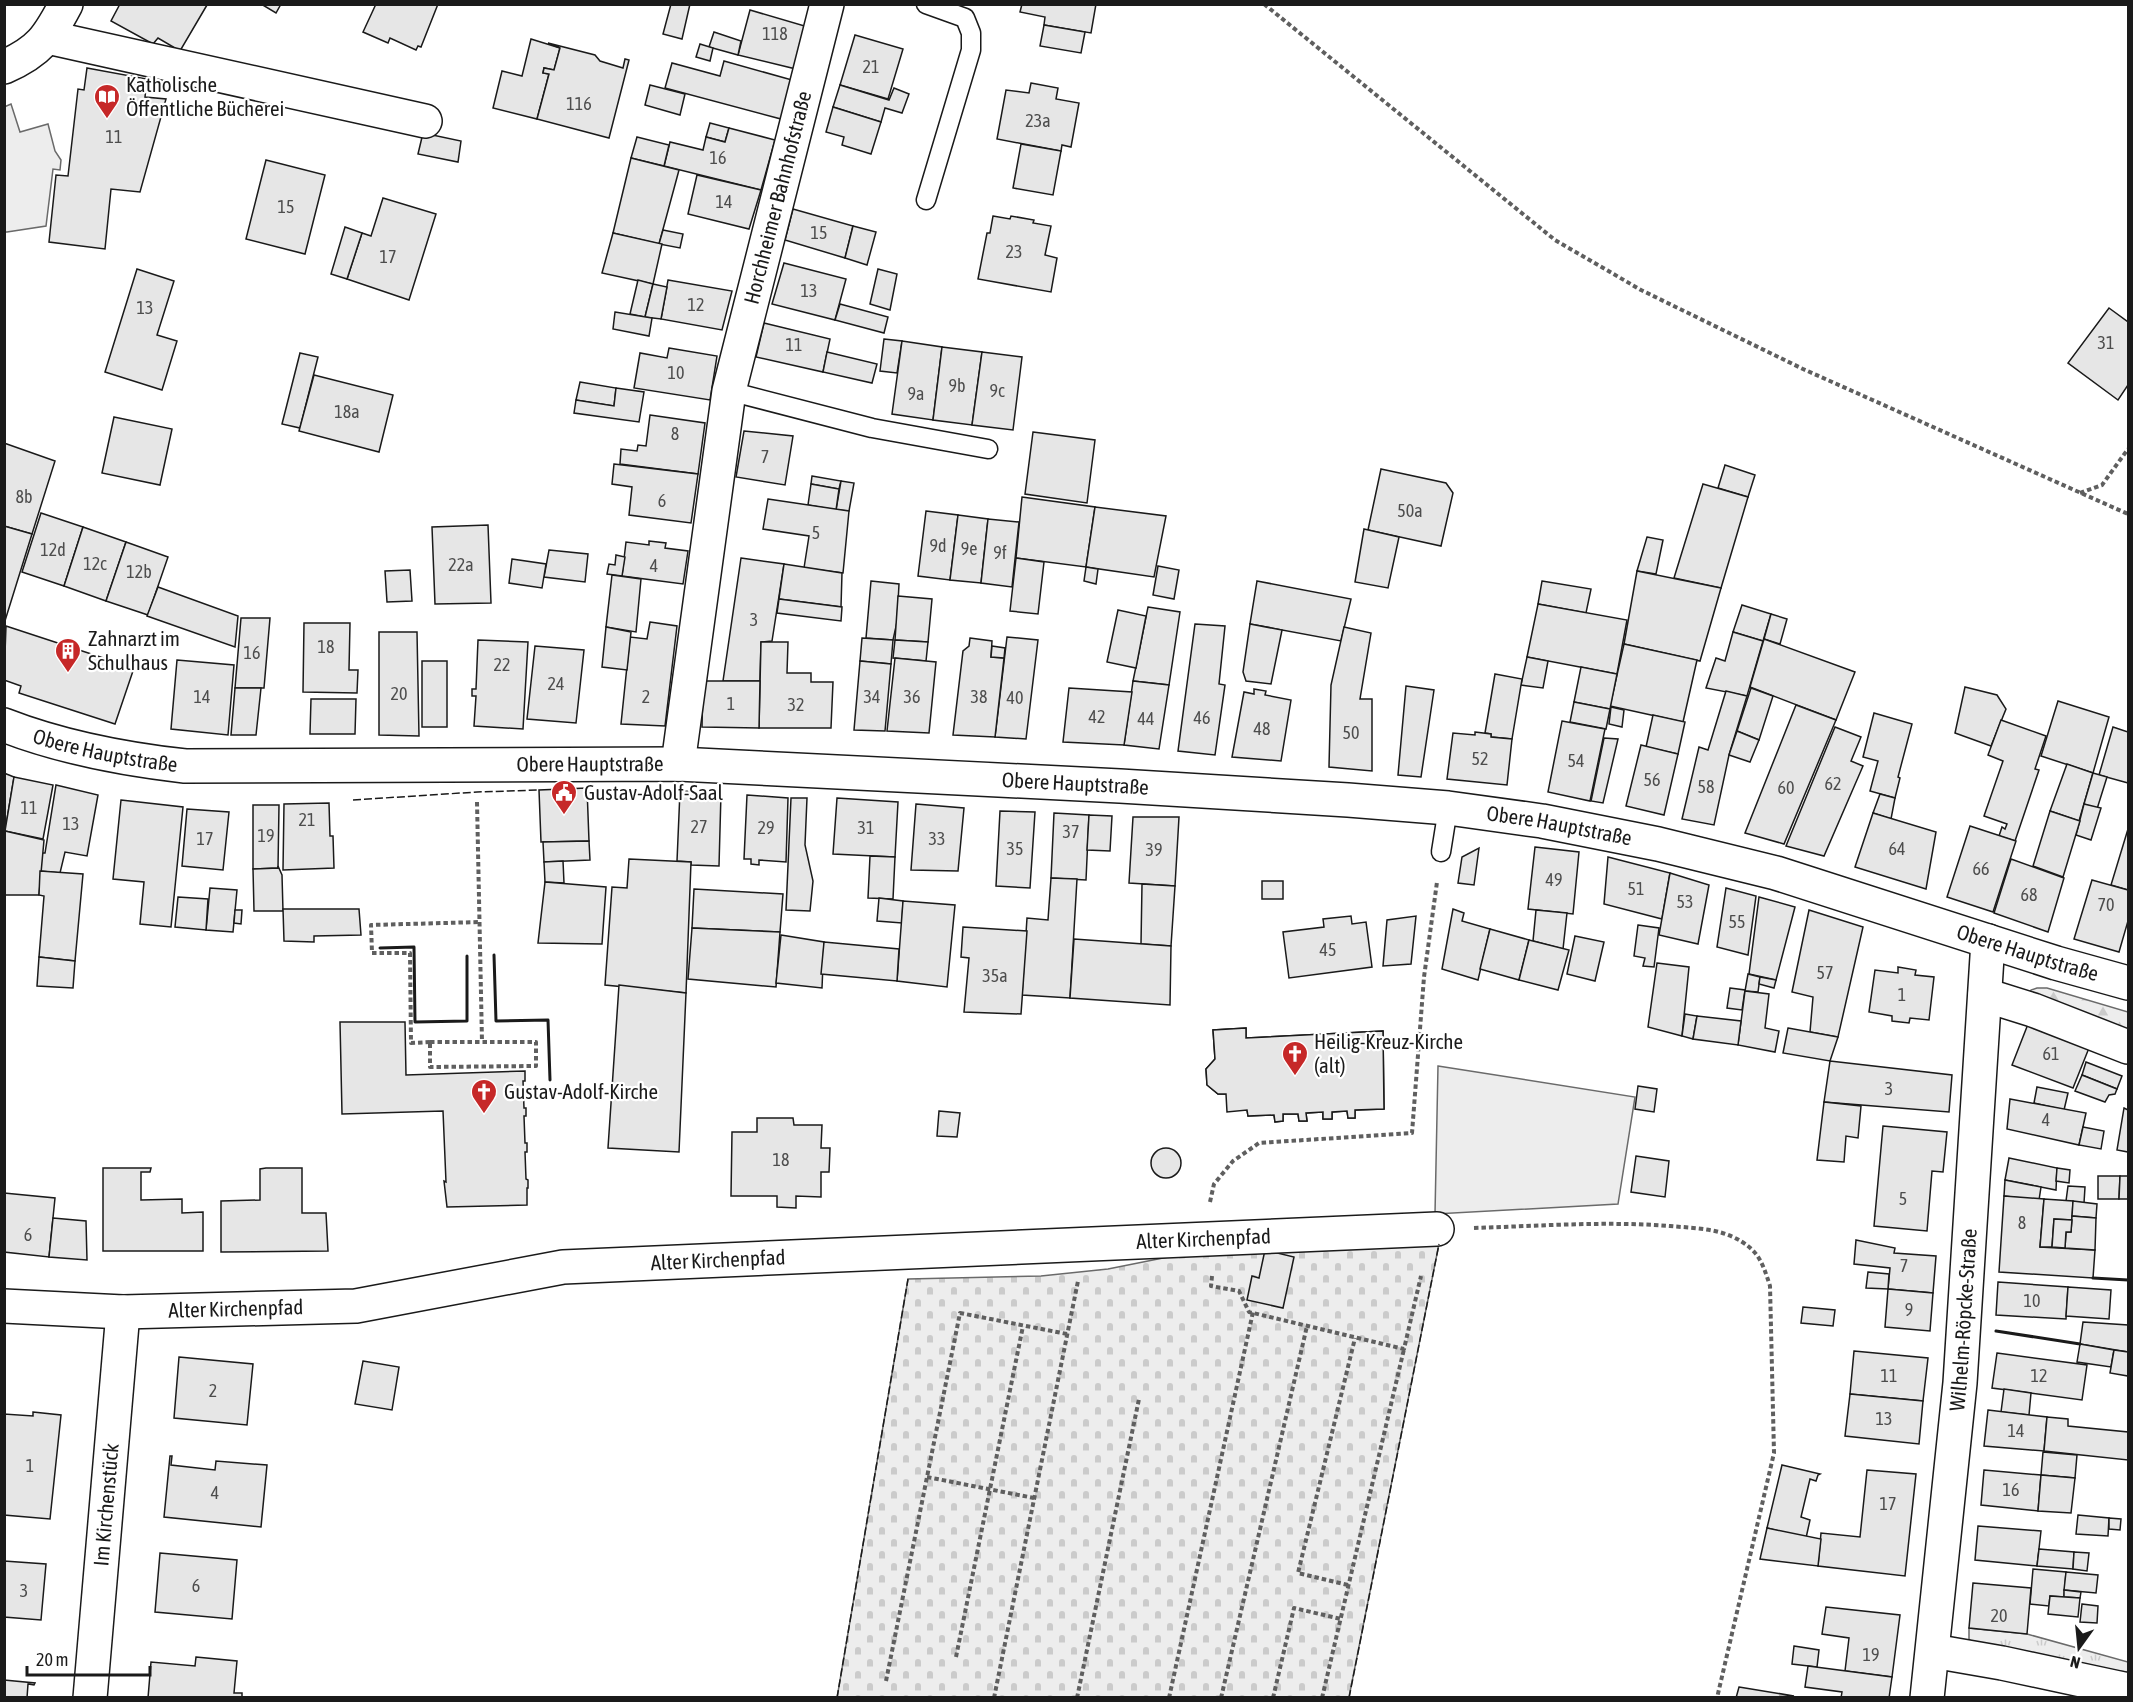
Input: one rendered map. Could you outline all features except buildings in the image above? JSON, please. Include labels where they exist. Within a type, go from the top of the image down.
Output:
[{"type":"street","points":[[4,67],[35,51],[47,37],[66,4]]},
{"type":"street","name":"Horchheimer Bahnhofstraße","points":[[678,764],[729,391],[820,6]]},
{"type":"street","points":[[47,37],[425,121]]},
{"type":"street","name":"Obere Hauptstraße","points":[[4,725],[48,741],[92,753],[185,766],[678,764],[1131,787],[1448,808],[1542,821],[1679,849],[1776,873],[2128,983]]},
{"type":"street","name":"Wilhelm-Röpcke-Straße","points":[[1927,1698],[1961,1373],[1988,941]]},
{"type":"street","points":[[1985,995],[2033,1010],[2128,1047]]},
{"type":"street","name":"Alter Kirchenpfad","points":[[4,1306],[123,1312],[356,1306],[563,1267],[1208,1253],[1437,1229]]},
{"type":"street","name":"Im Kirchenstück","points":[[90,1698],[123,1312]]},
{"type":"street","points":[[1933,1651],[2128,1690]]},
{"type":"lane","points":[[926,4],[965,18],[971,33],[971,50],[926,200]]},
{"type":"lane","points":[[729,391],[872,428],[988,449]]},
{"type":"lane","points":[[1441,852],[1448,808]]},
{"type":"path","points":[[1264,4],[1555,240],[1641,290],[1803,369],[2128,514]]},
{"type":"path","points":[[2079,493],[2102,485],[2128,449]]},
{"type":"path","points":[[477,804],[482,1042]]},
{"type":"path","points":[[1404,1349],[1249,1312],[1239,1291],[1211,1286],[1208,1253],[1214,1184],[1233,1161],[1259,1143],[1412,1132],[1424,977],[1441,852]]},
{"type":"path","points":[[430,1042],[430,1067],[536,1066],[536,1042],[430,1042],[411,1043],[410,952],[372,953],[370,925],[480,922]]},
{"type":"path","points":[[483,1067],[483,1073]]},
{"type":"path","points":[[1437,1229],[1590,1224],[1645,1224],[1697,1228],[1734,1237],[1762,1260],[1770,1286],[1774,1453],[1717,1698]]},
{"type":"path","points":[[994,1698],[1080,1272]]},
{"type":"path","points":[[1322,1698],[1421,1276]]},
{"type":"path","points":[[1169,1698],[1253,1312]]},
{"type":"path","points":[[886,1681],[960,1313],[1067,1334]]},
{"type":"path","points":[[956,1657],[1023,1326]]},
{"type":"path","points":[[1221,1698],[1307,1326]]},
{"type":"path","points":[[1348,1585],[1298,1573],[1355,1338]]},
{"type":"path","points":[[1077,1698],[1139,1399]]},
{"type":"path","points":[[927,1477],[1034,1498]]},
{"type":"path","points":[[1273,1698],[1294,1608],[1341,1619]]},
{"type":"green space","points":[[2047,988],[2128,1012],[2128,1030],[2029,994],[2031,990]]},
{"type":"green space","points":[[1439,1244],[1349,1697],[837,1698],[908,1279],[1041,1276],[1108,1269],[1173,1256]]},
{"type":"green space","points":[[1969,1628],[2027,1634],[2128,1662],[2128,1672],[2075,1666],[1974,1644],[1969,1639]]},
{"type":"shaded area","points":[[11,104],[20,132],[48,124],[55,151],[61,160],[60,170],[53,169],[46,226],[4,232],[4,107]]},
{"type":"shaded area","points":[[1438,1066],[1635,1097],[1618,1204],[1435,1214]]},
{"type":"fence","points":[[353,800],[539,790]]},
{"type":"fence","points":[[1349,1698],[1439,1244]]},
{"type":"fence","points":[[837,1698],[908,1279]]},
{"type":"wall","points":[[380,948],[414,947],[415,1022],[467,1021],[467,956]]},
{"type":"wall","points":[[494,955],[496,1021],[548,1020],[550,1080]]},
{"type":"wall","points":[[2093,1278],[2128,1280]]},
{"type":"wall","points":[[1996,1331],[2080,1344]]},
{"type":"place","name":"Katholische Öffentliche Bücherei","points":[[107,120]]},
{"type":"place","name":"Zahnarzt im Schulhaus","points":[[68,674]]},
{"type":"place","name":"Gustav-Adolf-Saal","points":[[564,816]]},
{"type":"place","name":"Heilig-Kreuz-Kirche (alt)","points":[[1295,1077]]},
{"type":"place","name":"Gustav-Adolf-Kirche","points":[[484,1115]]}]
